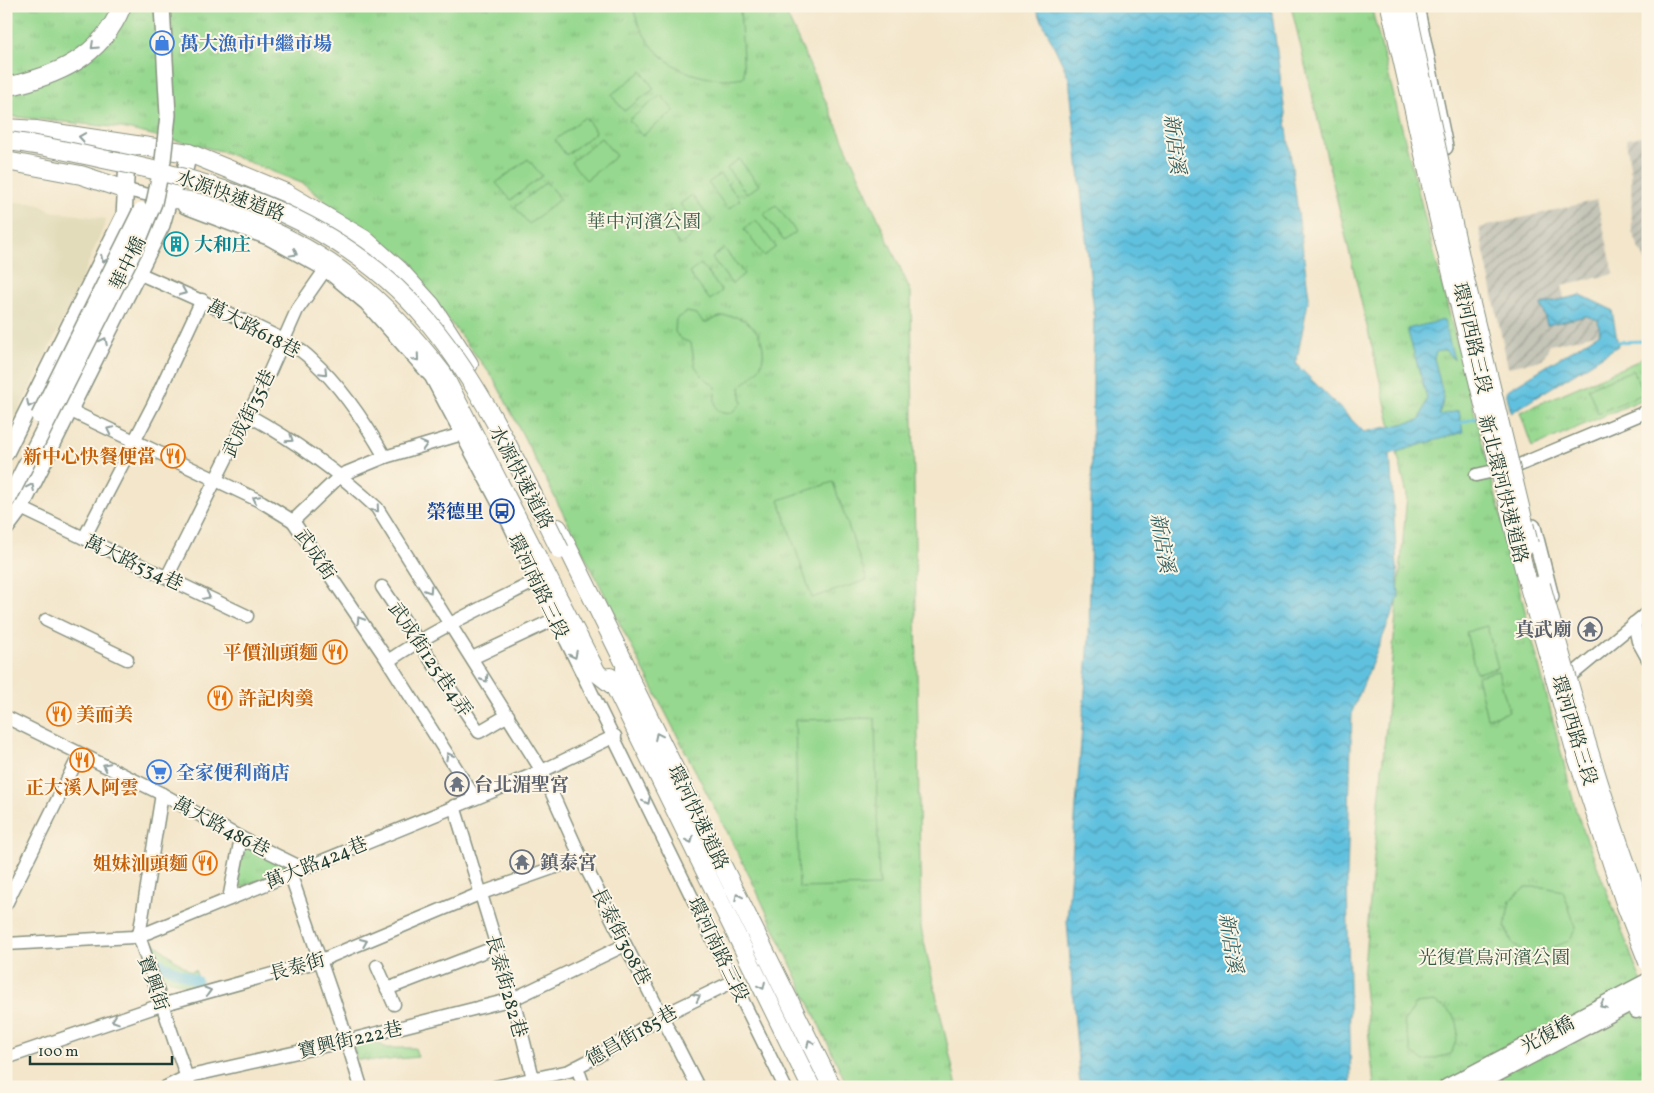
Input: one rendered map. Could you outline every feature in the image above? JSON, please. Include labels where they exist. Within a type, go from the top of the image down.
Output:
[{"type":"highway","points":[[6,97],[65,70],[100,41],[122,6]]},
{"type":"highway","name":"新北環河快速道路","points":[[1390,6],[1442,233],[1527,578],[1578,760],[1626,906],[1648,962]]},
{"type":"highway","name":"新北環河快速道路","points":[[1406,6],[1464,275],[1531,549],[1581,726],[1625,864],[1648,923]]},
{"type":"highway","points":[[6,87],[65,70]]},
{"type":"highway","points":[[6,128],[36,130],[189,153],[286,193],[364,239],[399,270],[431,305],[494,405],[626,666],[622,683],[597,673],[443,374],[409,331],[380,301],[340,268],[303,245],[272,230],[211,206],[184,199],[169,199]]},
{"type":"highway","name":"水源快速道路","points":[[6,141],[157,169],[224,188],[275,208],[318,230],[363,261],[402,294],[430,324],[463,370],[513,456],[555,553]]},
{"type":"highway","name":"水源快速道路","points":[[6,152],[156,180],[223,199],[292,227],[351,265],[401,309],[421,331],[448,367],[555,553]]},
{"type":"highway","points":[[163,160],[233,180],[272,195],[304,212],[359,246],[408,288],[430,324]]},
{"type":"highway","points":[[6,161],[81,175],[126,190]]},
{"type":"highway","name":"環河快速道路","points":[[555,553],[832,1087]]},
{"type":"highway","name":"環河快速道路","points":[[622,683],[811,1087]]},
{"type":"main road","name":"華中橋","points":[[11,499],[146,198],[160,120],[155,6]]},
{"type":"main road","name":"華中橋","points":[[11,499],[135,249],[154,203],[163,160],[168,115],[162,6]]},
{"type":"main road","name":"環河西路三段","points":[[1398,6],[1511,468],[1567,708],[1648,954]]},
{"type":"main road","name":"環河西路三段","points":[[1416,6],[1491,388]]},
{"type":"main road","points":[[6,453],[124,214],[126,190],[124,178],[130,145]]},
{"type":"main road","points":[[6,528],[11,499],[69,410],[162,225],[173,188],[185,170],[189,153]]},
{"type":"main road","points":[[124,214],[140,204],[157,209],[162,225]]},
{"type":"main road","name":"環河西路三段","points":[[1511,468],[1619,824],[1648,903]]},
{"type":"main road","name":"光復橋","points":[[1447,1087],[1647,986]]},
{"type":"main road","name":"光復橋","points":[[1472,1087],[1647,986]]},
{"type":"street","name":"環河南路三段","points":[[126,190],[169,199],[269,239],[325,270],[366,304],[402,342],[431,377],[616,736],[786,1087]]},
{"type":"street","name":"武成街35巷","points":[[167,577],[248,415],[297,310],[325,270]]},
{"type":"street","name":"萬大路618巷","points":[[138,273],[202,300],[283,340],[311,358],[329,377],[365,423],[385,457]]},
{"type":"street","points":[[84,538],[132,441],[153,405],[202,300]]},
{"type":"street","name":"武成街","points":[[69,410],[216,479],[262,502],[294,521],[388,661],[474,798]]},
{"type":"street","points":[[1476,475],[1511,468],[1648,411]]},
{"type":"street","name":"長泰街308巷","points":[[248,415],[286,436],[341,475],[377,508],[542,771],[581,858],[698,1087]]},
{"type":"street","points":[[294,521],[341,475],[385,457],[462,434]]},
{"type":"street","name":"萬大路534巷","points":[[11,499],[84,538],[247,616]]},
{"type":"street","points":[[388,661],[418,640],[536,580]]},
{"type":"street","name":"武成街125巷4弄","points":[[382,587],[480,732],[508,715]]},
{"type":"street","points":[[1572,674],[1648,612]]},
{"type":"street","points":[[472,658],[555,619]]},
{"type":"street","points":[[46,620],[127,659]]},
{"type":"street","points":[[1634,623],[1638,641],[1648,660]]},
{"type":"street","name":"萬大路486巷","points":[[6,717],[162,794],[241,838],[302,868]]},
{"type":"street","name":"萬大路424巷","points":[[6,944],[139,936],[542,771],[616,736]]},
{"type":"street","points":[[6,904],[80,754]]},
{"type":"street","points":[[139,936],[162,794]]},
{"type":"street","name":"長泰街282巷","points":[[454,806],[479,894],[513,999],[533,1078]]},
{"type":"street","points":[[229,899],[241,838]]},
{"type":"street","name":"長泰街","points":[[6,1058],[161,1005],[319,961],[479,894],[581,858]]},
{"type":"street","points":[[290,873],[360,1087]]},
{"type":"street","name":"寶興街","points":[[139,936],[188,1082]]},
{"type":"street","name":"寶興街222巷","points":[[166,1087],[513,999],[625,944]]},
{"type":"street","points":[[387,988],[496,947]]},
{"type":"street","points":[[378,966],[394,1004]]},
{"type":"street","name":"德昌街185巷","points":[[495,1087],[577,1067],[662,1016],[734,981]]},
{"type":"street","points":[[577,1067],[584,1087]]},
{"type":"shaded area","points":[[1648,135],[1648,267],[1632,232],[1631,174],[1626,139]]},
{"type":"shaded area","points":[[1597,200],[1614,274],[1562,285],[1564,299],[1581,295],[1612,310],[1615,329],[1550,345],[1542,360],[1508,367],[1479,228]]},
{"type":"shaded area","points":[[6,202],[37,203],[50,211],[107,219],[71,303],[6,437]]},
{"type":"green space","name":"華中河濱公園","points":[[6,6],[780,6],[787,15],[911,292],[921,928],[957,1087],[848,1087],[752,881],[494,379],[414,275],[304,184],[221,151],[122,128],[6,116]]},
{"type":"green space","points":[[633,6],[740,6],[744,77],[725,79],[707,77],[689,73],[674,65],[660,54],[648,40],[639,24]]},
{"type":"green space","name":"光復賞鳥河濱公園","points":[[1291,6],[1371,6],[1576,811],[1648,999],[1648,1087],[1374,1087],[1363,977],[1407,495]]},
{"type":"green space","points":[[642,71],[654,89],[624,111],[611,95]]},
{"type":"green space","points":[[661,95],[674,111],[642,136],[629,120]]},
{"type":"green space","points":[[585,117],[596,132],[566,155],[555,140]]},
{"type":"green space","points":[[601,138],[616,156],[586,180],[571,162]]},
{"type":"green space","points":[[528,159],[542,176],[511,200],[496,183]]},
{"type":"green space","points":[[739,159],[759,185],[747,194],[727,168]]},
{"type":"green space","points":[[720,174],[740,200],[728,209],[708,183]]},
{"type":"green space","points":[[546,182],[560,199],[529,224],[515,207]]},
{"type":"green space","points":[[692,195],[712,222],[700,230],[680,204]]},
{"type":"green space","points":[[776,205],[796,232],[784,241],[764,214]]},
{"type":"green space","points":[[671,210],[692,236],[680,245],[660,219]]},
{"type":"green space","points":[[756,220],[776,247],[764,256],[744,229]]},
{"type":"green space","points":[[724,248],[744,274],[732,284],[712,258]]},
{"type":"green space","points":[[701,264],[722,291],[710,300],[689,273]]},
{"type":"green space","points":[[687,312],[696,314],[704,323],[723,316],[735,317],[750,325],[760,339],[763,347],[761,365],[754,375],[740,387],[742,403],[732,413],[718,410],[715,402],[716,387],[703,377],[695,366],[691,343],[681,339],[675,332],[676,319]]},
{"type":"green space","points":[[1648,351],[1648,397],[1532,447],[1520,412],[1638,361]]},
{"type":"green space","points":[[1633,370],[1643,394],[1598,413],[1588,388]]},
{"type":"green space","points":[[833,482],[867,580],[812,598],[779,500]]},
{"type":"green space","points":[[1487,626],[1498,668],[1476,673],[1466,632]]},
{"type":"green space","points":[[1498,671],[1509,712],[1487,718],[1477,676]]},
{"type":"green space","points":[[875,718],[879,886],[799,888],[795,720]]},
{"type":"green space","points":[[249,843],[284,861],[285,870],[242,887],[236,882],[241,847]]},
{"type":"green space","points":[[1526,887],[1544,887],[1563,891],[1576,928],[1569,941],[1530,956],[1513,944],[1505,927],[1510,900]]},
{"type":"green space","points":[[154,943],[191,972],[195,970],[202,989],[194,990],[162,976],[152,945]]},
{"type":"green space","points":[[1434,1002],[1455,1017],[1458,1029],[1457,1036],[1451,1054],[1424,1061],[1412,1053],[1404,1023],[1416,1004]]},
{"type":"green space","points":[[371,1038],[386,1048],[415,1048],[418,1057],[378,1061],[357,1059],[352,1043]]},
{"type":"water","name":"新店溪","points":[[1035,6],[1271,6],[1309,297],[1296,364],[1364,432],[1420,420],[1427,398],[1407,329],[1444,320],[1454,360],[1445,350],[1436,352],[1434,358],[1444,398],[1439,415],[1459,411],[1463,432],[1390,454],[1399,597],[1352,712],[1347,877],[1351,1087],[1080,1087],[1067,921],[1089,639],[1094,312],[1069,78]]},
{"type":"water","points":[[1581,295],[1612,310],[1618,346],[1511,413],[1506,391],[1600,333],[1598,320],[1586,316],[1547,325],[1541,304]]},
{"type":"waterway","points":[[1613,342],[1648,341]]},
{"type":"waterway","points":[[1457,424],[1482,416]]},
{"type":"waterway","points":[[159,963],[197,981]]},
{"type":"place","name":"萬大漁市中繼市場","points":[[162,43]]},
{"type":"place","name":"大和庄","points":[[176,244]]},
{"type":"place","name":"新中心快餐便當","points":[[173,456]]},
{"type":"place","name":"榮德里","points":[[502,511]]},
{"type":"place","name":"真武廟","points":[[1590,629]]},
{"type":"place","name":"平價汕頭麵","points":[[335,652]]},
{"type":"place","name":"許記肉羹","points":[[220,698]]},
{"type":"place","name":"美而美","points":[[59,714]]},
{"type":"place","name":"正大溪人阿雲","points":[[82,760]]},
{"type":"place","name":"全家便利商店","points":[[159,772]]},
{"type":"place","name":"台北湄聖宮","points":[[457,784]]},
{"type":"place","name":"鎮泰宮","points":[[522,862]]},
{"type":"place","name":"姐妹汕頭麵","points":[[205,863]]}]
